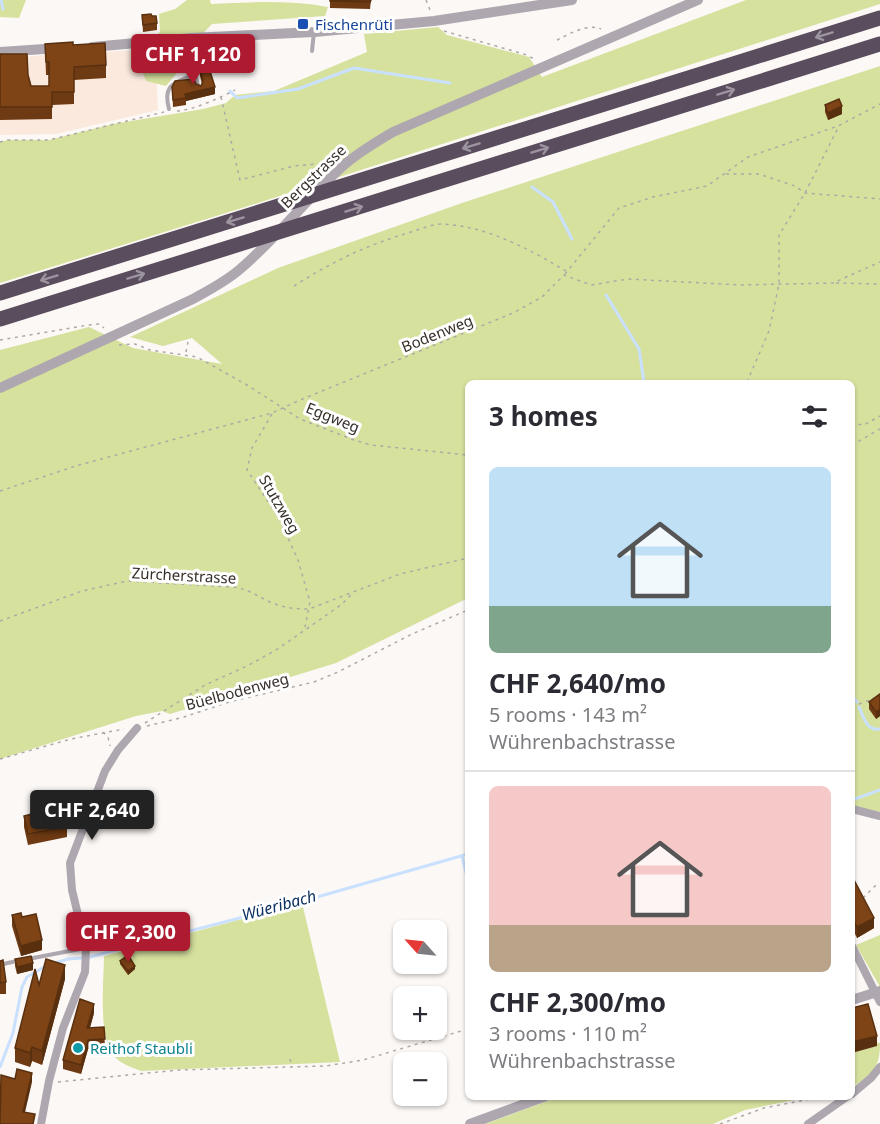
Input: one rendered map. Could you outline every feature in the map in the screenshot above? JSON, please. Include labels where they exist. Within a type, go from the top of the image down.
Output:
[{"type":"highway","points":[[0,293],[880,18]]},
{"type":"highway","points":[[0,319],[880,44]]},
{"type":"street","points":[[77,47],[314,32],[434,21],[572,0]]},
{"type":"street","name":"Bergstrasse","points":[[0,387],[112,342],[217,286],[239,270],[345,164],[393,132],[698,0]]},
{"type":"street","points":[[0,52],[65,48]]},
{"type":"street","points":[[41,1124],[63,1028],[85,972],[86,948],[72,890],[70,863],[105,771],[118,750],[137,728]]},
{"type":"street","points":[[855,810],[880,816]]},
{"type":"street","points":[[855,952],[878,995],[855,999]]},
{"type":"street","points":[[855,1091],[880,1067]]},
{"type":"street","points":[[470,1124],[535,1100]]},
{"type":"street","points":[[808,1124],[842,1100]]},
{"type":"lane","points":[[312,51],[314,32]]},
{"type":"lane","points":[[192,38],[195,74],[199,89]]},
{"type":"lane","points":[[169,109],[166,100],[169,87],[208,68]]},
{"type":"lane","points":[[3,964],[86,948]]},
{"type":"path","points":[[434,21],[446,33],[527,55],[534,59],[540,69]]},
{"type":"path","points":[[556,40],[586,28],[597,27],[603,30],[608,40]]},
{"type":"path","points":[[208,68],[233,61]]},
{"type":"path","points":[[0,142],[49,140],[161,114],[169,109],[185,111],[221,98],[235,90]]},
{"type":"path","points":[[221,98],[240,180],[294,166],[325,162],[345,164]]},
{"type":"path","name":"Bodenweg","points":[[0,491],[79,465],[272,413],[513,313],[542,297],[567,272],[619,208],[653,197],[707,186],[748,157],[838,126],[880,104]]},
{"type":"path","points":[[748,380],[769,331],[779,284],[779,235],[804,193],[838,126]]},
{"type":"path","points":[[724,174],[759,174],[795,186],[804,193],[880,199]]},
{"type":"path","points":[[294,286],[329,264],[376,242],[439,224],[490,234],[530,250],[567,272]]},
{"type":"path","points":[[833,283],[880,262]]},
{"type":"path","points":[[564,275],[591,285],[628,279],[741,285],[880,284]]},
{"type":"path","points":[[0,340],[94,324],[103,327],[112,342]]},
{"type":"path","name":"Eggweg","points":[[112,342],[135,344],[150,350],[186,354],[212,364],[300,419],[370,445],[465,455]]},
{"type":"path","points":[[186,354],[188,342]]},
{"type":"path","name":"Stutzweg","points":[[272,413],[252,448],[247,470],[279,518],[298,560],[310,602],[309,609]]},
{"type":"path","points":[[855,424],[864,425],[880,416]]},
{"type":"path","points":[[855,443],[880,429]]},
{"type":"path","name":"Zürcherstrasse","points":[[0,621],[82,591],[127,581],[233,587],[244,589],[282,607],[309,609],[400,574],[465,559]]},
{"type":"path","points":[[137,728],[206,686],[267,655],[341,605],[353,593]]},
{"type":"path","points":[[305,630],[309,609]]},
{"type":"path","name":"Büelbodenweg","points":[[0,759],[71,739],[137,728],[183,717],[229,702],[314,682],[412,634],[465,611]]},
{"type":"path","points":[[855,706],[880,695]]},
{"type":"path","points":[[860,902],[866,893],[880,884]]},
{"type":"path","points":[[49,1082],[179,1070],[326,1066],[363,1060],[465,1030]]},
{"type":"path","points":[[291,1059],[292,1068]]},
{"type":"path","points":[[720,1124],[765,1108],[815,1100]]},
{"type":"shaded area","points":[[155,49],[158,110],[56,134],[0,135],[0,58]]},
{"type":"green space","points":[[0,0],[26,0],[19,18],[0,17]]},
{"type":"green space","points":[[187,0],[210,0],[211,4],[284,2],[328,7],[325,16],[212,24],[190,47],[185,63],[166,86],[146,81],[136,55],[160,32],[159,14],[175,9]]},
{"type":"green space","points":[[746,0],[880,0],[880,4],[0,283],[0,142],[49,140],[113,124],[203,109],[226,103],[235,95],[274,91],[367,52],[364,34],[438,27],[447,35],[529,57],[542,77]]},
{"type":"green space","points":[[880,66],[880,812],[855,807],[855,380],[465,380],[465,599],[336,663],[170,714],[162,711],[136,716],[0,759],[0,350],[89,327],[133,348],[222,364],[192,338],[163,346],[130,337],[278,268],[462,203]]},
{"type":"green space","points":[[302,903],[340,1062],[141,1071],[116,1058],[110,1050],[104,1025],[104,956]]},
{"type":"green space","points":[[880,935],[880,987],[856,945]]},
{"type":"green space","points":[[876,1043],[880,1043],[879,1058],[874,1070],[855,1085],[855,1052],[876,1046]]},
{"type":"green space","points":[[550,1100],[794,1100],[745,1110],[713,1124],[485,1124]]},
{"type":"building","points":[[330,0],[371,0],[370,2]]},
{"type":"building","points":[[142,15],[156,16],[157,23],[143,25]]},
{"type":"building","points":[[73,42],[73,45],[105,43],[106,65],[74,67],[74,92],[52,92],[52,107],[0,107],[0,54],[27,54],[31,86],[49,86],[49,62],[46,62],[45,44]]},
{"type":"building","points":[[169,43],[185,44],[184,53],[168,52]]},
{"type":"building","points":[[208,65],[215,87],[185,94],[186,98],[173,100],[172,87],[175,81],[194,79],[196,84],[201,86],[203,81],[200,69]]},
{"type":"building","points":[[839,99],[842,106],[828,113],[825,105]]},
{"type":"building","points":[[880,694],[880,709],[876,712],[869,702]]},
{"type":"building","points":[[62,806],[67,827],[28,834],[24,816]]},
{"type":"building","points":[[855,882],[874,918],[857,927],[855,923]]},
{"type":"building","points":[[21,913],[22,917],[36,914],[42,940],[21,946],[12,915]]},
{"type":"building","points":[[161,922],[162,930],[140,934],[138,927]]},
{"type":"building","points":[[128,955],[135,966],[128,971],[120,961]]},
{"type":"building","points":[[31,956],[33,963],[17,967],[15,959]]},
{"type":"building","points":[[46,959],[65,965],[42,1051],[32,1047],[30,1053],[15,1048],[35,969],[39,985]]},
{"type":"building","points":[[3,960],[6,982],[0,983],[0,961]]},
{"type":"building","points":[[80,999],[94,1004],[87,1028],[104,1027],[105,1039],[88,1040],[81,1065],[63,1060]]},
{"type":"building","points":[[868,1004],[877,1036],[855,1041],[855,1007]]},
{"type":"building","points":[[17,1069],[32,1073],[23,1112],[35,1114],[33,1124],[0,1124],[1,1075],[15,1079]]},
{"type":"waterway","points":[[1,0],[3,9]]},
{"type":"waterway","points":[[230,91],[237,98],[298,89],[354,68],[450,83]]},
{"type":"waterway","points":[[532,187],[553,202],[572,239]]},
{"type":"waterway","points":[[606,295],[639,349],[644,380]]},
{"type":"waterway","name":"Wüeribach","points":[[859,707],[869,726],[880,729]]},
{"type":"waterway","name":"Wüeribach","points":[[855,799],[880,790]]},
{"type":"waterway","name":"Wüeribach","points":[[90,957],[282,907],[465,855]]},
{"type":"waterway","points":[[462,856],[465,868]]},
{"type":"waterway","name":"Wüeribach","points":[[55,963],[83,958]]},
{"type":"waterway","name":"Wüeribach","points":[[0,1067],[13,1033],[22,987],[27,977],[46,966]]},
{"type":"place","name":"Fischenrüti","points":[[303,24]]},
{"type":"place","name":"Reithof Staubli","points":[[78,1048]]}]
